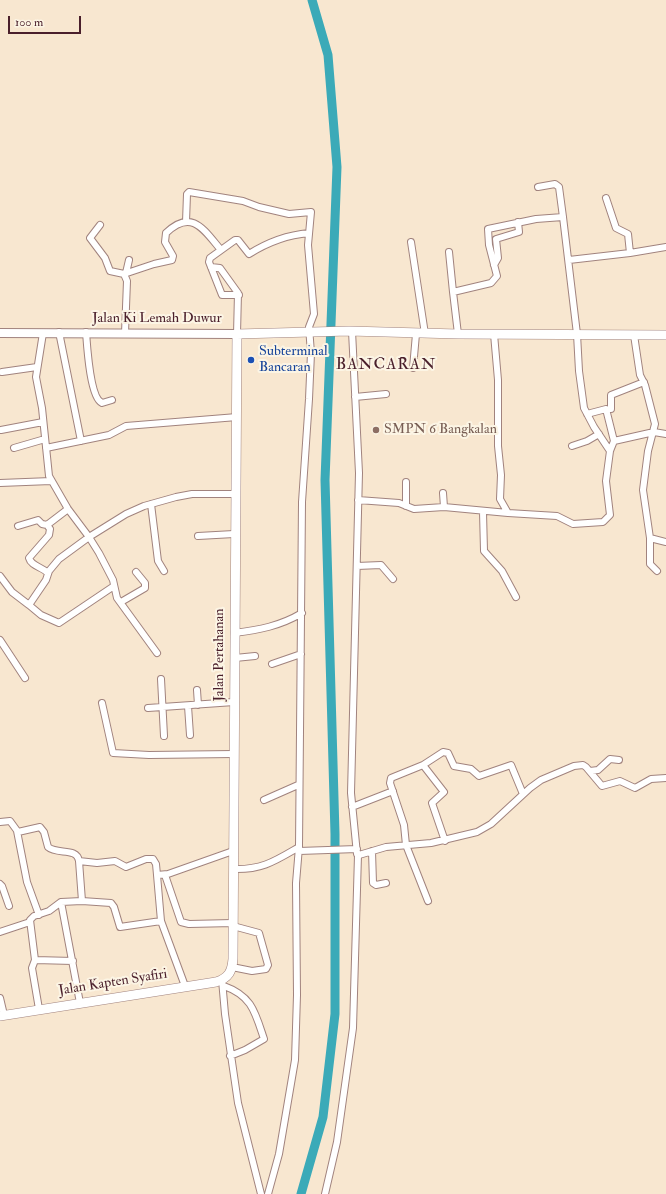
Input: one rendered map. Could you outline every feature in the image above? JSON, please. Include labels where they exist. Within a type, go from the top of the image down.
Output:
[{"type":"highway","name":"Jalan Ki Lemah Duwur","points":[[238,334],[351,331],[420,334],[666,335]]},
{"type":"highway","name":"Jalan Pertahanan","points":[[227,977],[233,924],[235,658],[234,534],[238,334]]},
{"type":"highway","name":"Jalan Kapten Syafiri","points":[[2,1015],[185,986],[227,977]]},
{"type":"main road","name":"Jalan Ki Lemah Duwur","points":[[0,333],[86,332],[238,334]]},
{"type":"street","points":[[538,187],[555,184],[559,186],[569,260],[577,334],[579,371],[587,414],[610,451]]},
{"type":"street","points":[[186,222],[187,194],[189,192],[243,201],[259,207],[289,214],[311,212],[308,233],[309,274],[314,314],[311,332],[302,502],[302,613],[298,786],[299,849],[296,883],[297,995],[295,1060],[279,1154],[268,1194]]},
{"type":"street","points":[[606,198],[616,228],[628,234],[630,253]]},
{"type":"street","points":[[453,292],[494,281],[497,276],[489,245],[488,228],[518,222],[563,217]]},
{"type":"street","points":[[100,225],[90,238],[105,258],[110,271],[125,274],[154,264],[172,260],[173,256],[165,242],[166,233],[174,227],[186,222],[192,221],[202,227],[221,250]]},
{"type":"street","points":[[494,265],[498,258],[496,239],[518,233],[520,230],[518,222]]},
{"type":"street","points":[[239,295],[222,295],[209,260],[236,240],[249,254],[271,241],[290,235],[308,233]]},
{"type":"street","points":[[411,242],[420,334],[413,368]]},
{"type":"street","points":[[569,260],[666,247]]},
{"type":"street","points":[[449,252],[458,334]]},
{"type":"street","points":[[125,333],[125,274],[129,260]]},
{"type":"street","points":[[211,267],[220,268],[235,287],[239,295],[238,334]]},
{"type":"street","points":[[325,1194],[337,1142],[353,1028],[355,852],[352,807],[353,673],[359,473],[351,331]]},
{"type":"street","points":[[59,332],[81,440]]},
{"type":"street","points":[[86,332],[91,376],[97,398],[102,403],[112,400]]},
{"type":"street","points":[[43,333],[37,367],[38,392],[51,481],[106,565],[116,596],[157,653]]},
{"type":"street","points":[[494,334],[498,380],[498,446],[501,476],[500,500],[508,513]]},
{"type":"street","points":[[634,335],[640,375],[644,382],[654,418],[654,432],[648,451],[642,490],[650,538],[650,564],[657,571]]},
{"type":"street","points":[[2,372],[37,367]]},
{"type":"street","points":[[611,409],[611,395],[644,382]]},
{"type":"street","points":[[355,397],[386,394]]},
{"type":"street","points":[[358,500],[399,503],[414,509],[444,507],[483,512],[557,516],[573,524],[583,525],[606,521],[610,515],[606,481],[610,451],[614,441],[606,409],[587,414]]},
{"type":"street","points":[[46,448],[109,435],[126,426],[237,417]]},
{"type":"street","points":[[1,430],[43,422]]},
{"type":"street","points":[[614,441],[654,432],[666,434]]},
{"type":"street","points":[[572,446],[591,439],[599,434]]},
{"type":"street","points":[[14,448],[45,439]]},
{"type":"street","points":[[0,483],[51,481]]},
{"type":"street","points":[[406,482],[406,506]]},
{"type":"street","points":[[443,493],[444,507]]},
{"type":"street","points":[[29,605],[46,580],[51,567],[64,554],[126,514],[151,504],[192,494],[235,494]]},
{"type":"street","points":[[151,504],[158,561],[164,571]]},
{"type":"street","points":[[46,525],[68,509]]},
{"type":"street","points":[[483,512],[484,551],[502,572],[516,597]]},
{"type":"street","points":[[18,526],[38,520],[50,529],[49,535],[28,558],[32,564],[42,568],[48,574]]},
{"type":"street","points":[[198,536],[234,534]]},
{"type":"street","points":[[650,538],[666,542]]},
{"type":"street","points":[[356,566],[381,565],[393,579]]},
{"type":"street","points":[[121,602],[145,588],[145,583],[136,572]]},
{"type":"street","points":[[0,576],[12,592],[41,615],[59,624],[114,586]]},
{"type":"street","points":[[234,633],[272,627],[287,622],[302,613]]},
{"type":"street","points":[[0,640],[25,678]]},
{"type":"street","points":[[272,664],[301,654]]},
{"type":"street","points":[[235,658],[254,656]]},
{"type":"street","points":[[161,679],[164,708],[164,736]]},
{"type":"street","points":[[197,690],[198,705]]},
{"type":"street","points":[[148,708],[234,702]]},
{"type":"street","points":[[102,703],[113,753],[149,755],[234,754]]},
{"type":"street","points":[[188,706],[190,735]]},
{"type":"street","points":[[428,901],[406,845],[404,825],[392,791],[390,783],[391,778],[423,765],[444,752],[448,753],[454,766],[471,769],[479,776],[511,765],[523,794]]},
{"type":"street","points":[[590,771],[598,770],[610,759],[619,760]]},
{"type":"street","points":[[423,765],[444,792],[432,803],[445,840]]},
{"type":"street","points":[[233,869],[247,870],[268,865],[299,849],[355,852],[372,851],[386,847],[445,840],[477,832],[491,824],[523,794],[548,776],[574,766],[583,765],[602,786],[620,781],[635,788],[651,779],[666,778]]},
{"type":"street","points":[[264,800],[298,786]]},
{"type":"street","points":[[352,807],[392,791]]},
{"type":"street","points":[[0,822],[10,821],[13,823],[17,831],[27,882],[39,915]]},
{"type":"street","points":[[17,831],[21,832],[40,827],[44,832],[46,844],[50,850],[74,853],[79,857],[82,901]]},
{"type":"street","points":[[157,876],[165,875],[233,851]]},
{"type":"street","points":[[372,851],[373,883],[376,885],[386,883]]},
{"type":"street","points":[[79,861],[97,863],[115,861],[126,867],[150,859],[156,862],[161,922],[185,986]]},
{"type":"street","points":[[165,875],[181,922],[189,924],[233,924],[259,934],[268,965],[266,969],[227,977]]},
{"type":"street","points":[[0,884],[9,906]]},
{"type":"street","points":[[39,1009],[32,968],[35,960],[30,922],[32,917],[49,911],[61,902],[82,901],[111,903],[114,907],[120,927],[161,922]]},
{"type":"street","points":[[61,902],[80,1003]]},
{"type":"street","points":[[0,932],[30,922]]},
{"type":"street","points":[[35,960],[73,962]]},
{"type":"street","points":[[227,977],[225,1014],[230,1056],[238,1103],[261,1194]]},
{"type":"street","points":[[227,977],[244,995],[255,1014],[264,1039],[245,1050],[230,1056]]},
{"type":"street","points":[[0,998],[2,1015]]},
{"type":"waterway","points":[[301,1194],[323,1117],[335,1014],[335,834],[325,480],[337,167],[328,55],[312,0]]},
{"type":"place","name":"Subterminal Bancaran","points":[[251,360]]},
{"type":"place","name":"SMPN 6 Bangkalan","points":[[376,430]]},
{"type":"district","name":"BANCARAN","points":[[386,366]]}]
